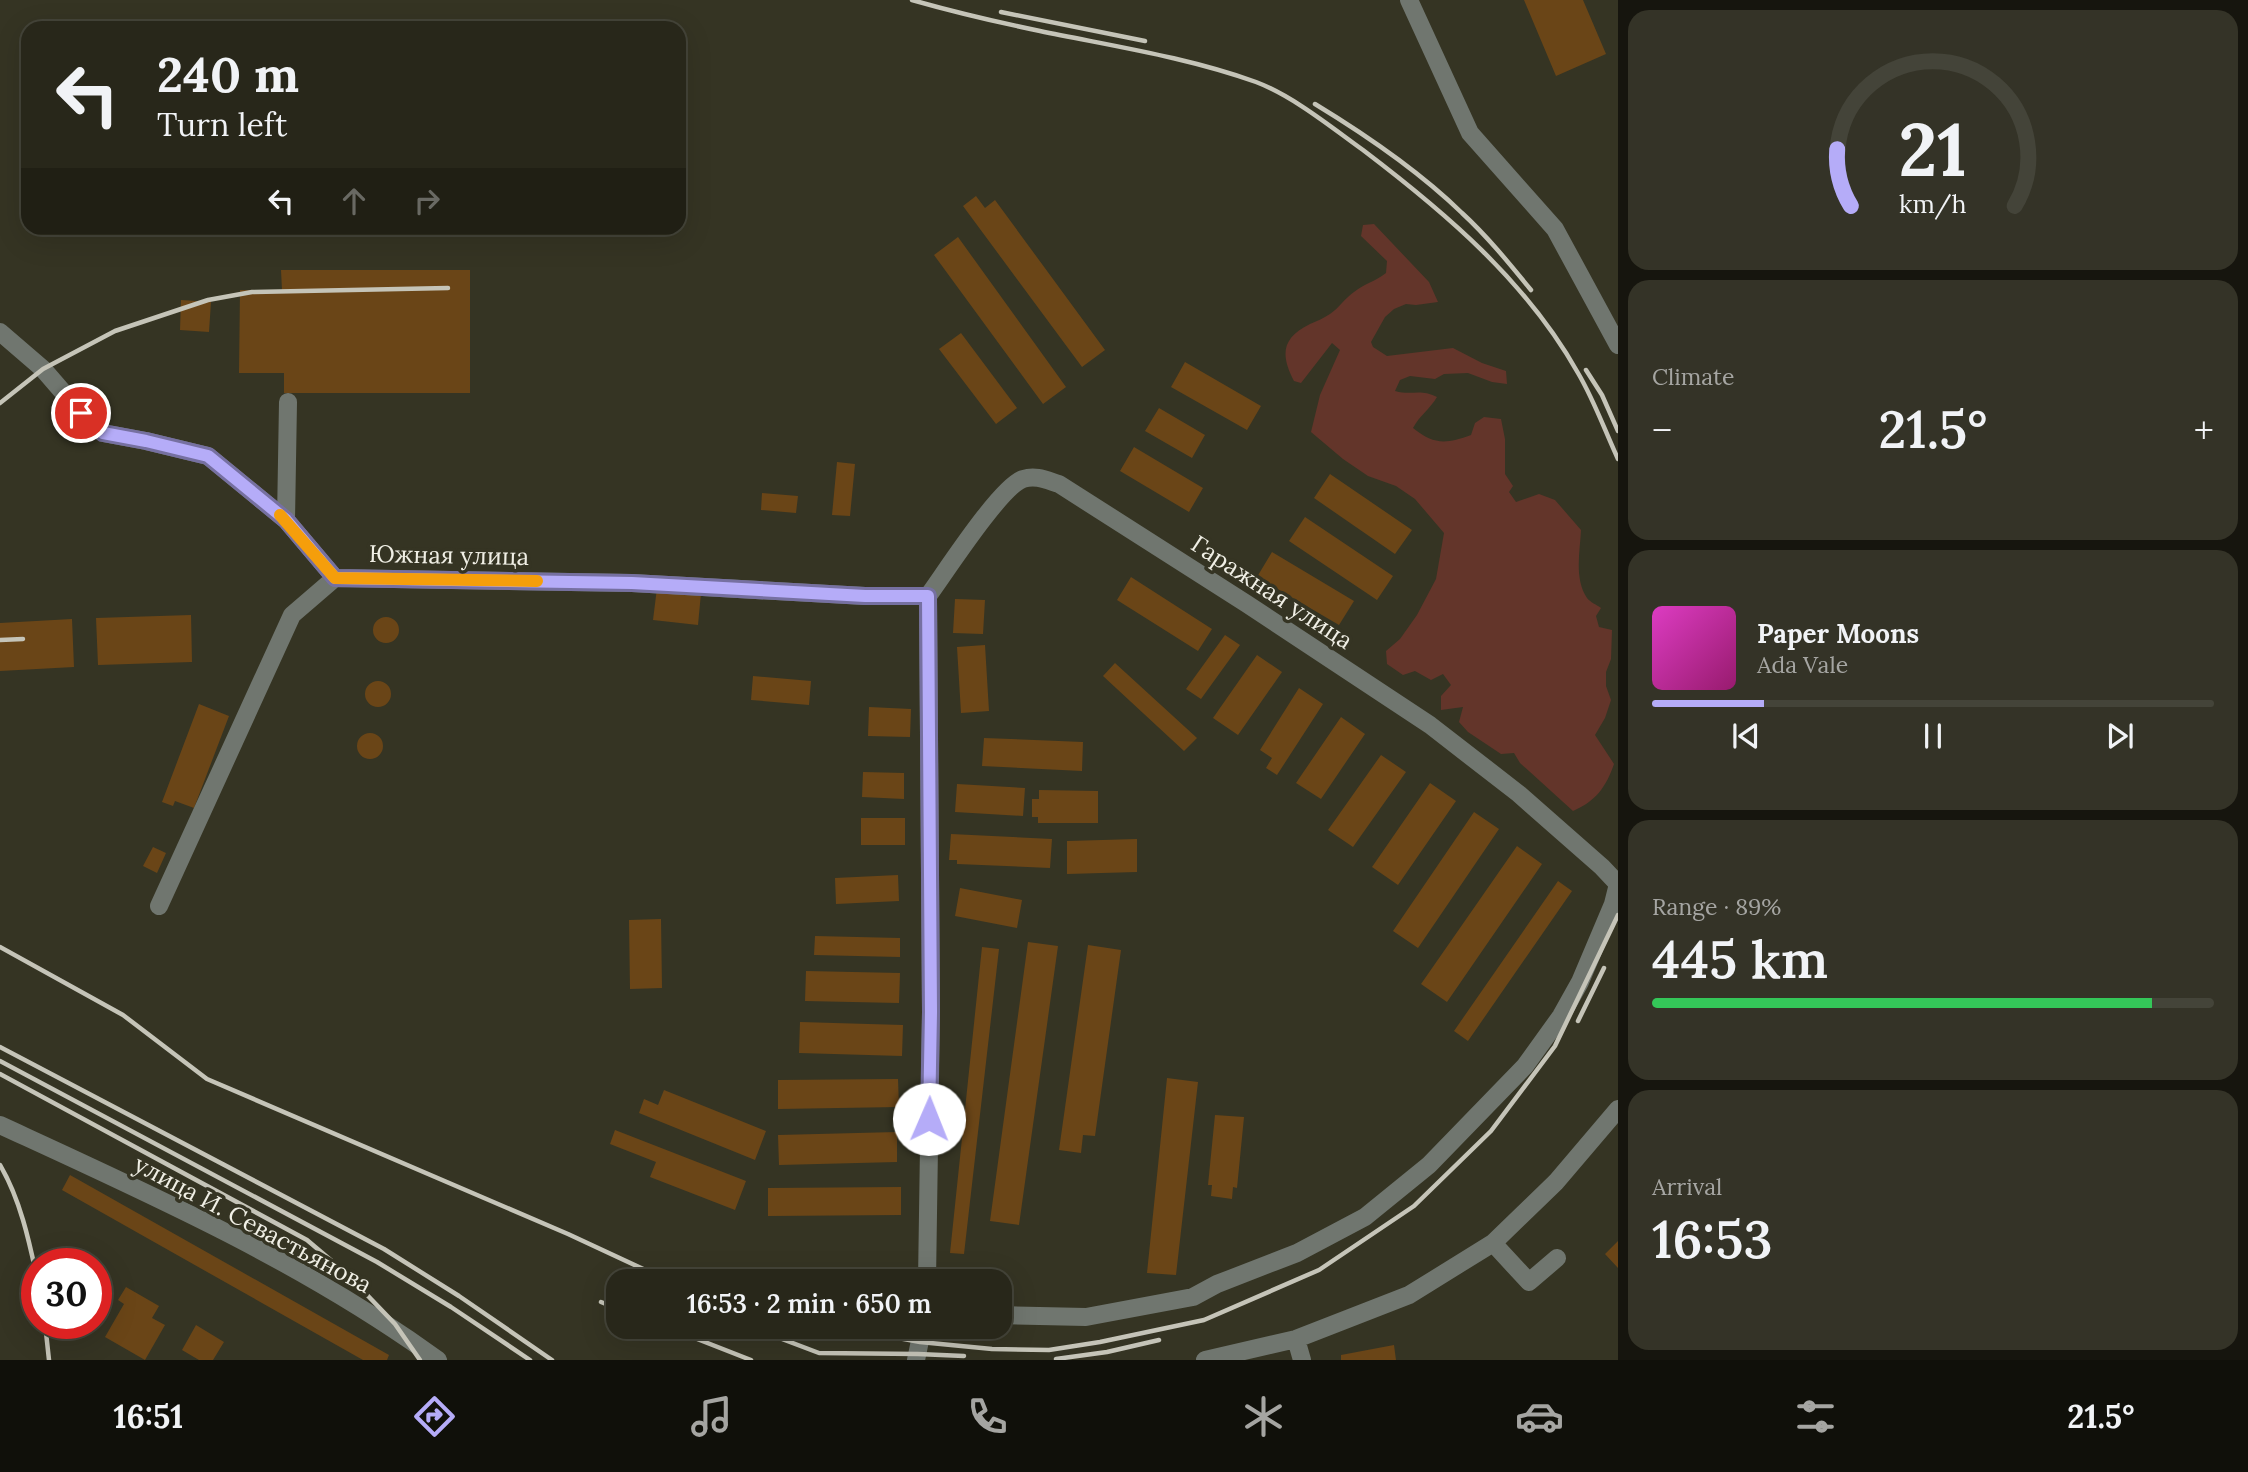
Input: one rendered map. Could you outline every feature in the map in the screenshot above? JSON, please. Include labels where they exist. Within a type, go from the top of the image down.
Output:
[{"type":"street","points":[[1409,0],[1470,133],[1555,229],[1618,345]]},
{"type":"street","name":"Южная улица","points":[[0,332],[43,369],[81,413],[103,433],[208,456],[286,520],[335,578],[632,583],[865,596],[928,596]]},
{"type":"street","points":[[286,520],[288,402]]},
{"type":"street","name":"Гаражная улица","points":[[928,596],[1000,495],[1020,480],[1036,477],[1059,484],[1247,604],[1430,726],[1519,794],[1618,884],[1613,904],[1580,982],[1561,1016],[1525,1066],[1429,1165],[1365,1217],[1297,1253],[1217,1284],[1193,1297],[1086,1317],[1012,1315]]},
{"type":"street","points":[[159,906],[292,615],[335,578]]},
{"type":"street","points":[[927,1269],[931,1012],[928,596]]},
{"type":"street","points":[[1205,1360],[1296,1339],[1409,1295],[1493,1243],[1556,1182],[1618,1109]]},
{"type":"street","name":"улица И. Севастьянова","points":[[0,1125],[190,1212],[327,1289],[438,1360]]},
{"type":"street","points":[[1493,1243],[1529,1282],[1557,1258]]},
{"type":"street","points":[[916,1360],[920,1339]]},
{"type":"street","points":[[1296,1339],[1302,1360]]},
{"type":"shaded area","points":[[1374,224],[1429,282],[1438,302],[1406,304],[1394,309],[1385,317],[1371,342],[1373,347],[1387,356],[1453,348],[1482,363],[1506,371],[1507,384],[1492,382],[1468,373],[1444,374],[1435,379],[1410,376],[1400,380],[1395,391],[1425,393],[1437,397],[1413,428],[1427,438],[1447,441],[1471,435],[1475,423],[1484,417],[1501,419],[1505,439],[1505,474],[1513,486],[1509,492],[1516,502],[1539,494],[1555,500],[1581,530],[1580,582],[1588,599],[1601,608],[1596,616],[1599,627],[1612,630],[1611,659],[1606,672],[1606,686],[1611,700],[1595,735],[1614,764],[1599,792],[1588,803],[1573,811],[1520,763],[1514,753],[1501,754],[1468,732],[1459,722],[1463,707],[1441,710],[1441,696],[1451,685],[1443,674],[1431,680],[1415,671],[1403,675],[1387,664],[1386,651],[1400,639],[1417,615],[1436,579],[1444,533],[1415,499],[1396,486],[1368,476],[1311,432],[1320,395],[1340,350],[1332,343],[1301,383],[1294,381],[1286,355],[1289,341],[1301,329],[1330,314],[1354,292],[1386,273],[1387,261],[1361,236],[1363,225]]},
{"type":"building","points":[[1524,0],[1583,0],[1606,54],[1556,76]]},
{"type":"building","points":[[976,196],[985,208],[995,200],[1105,350],[1082,367],[963,206]]},
{"type":"building","points":[[958,237],[1066,387],[1043,404],[934,255]]},
{"type":"building","points":[[281,270],[470,270],[470,393],[284,393],[284,373],[239,373],[240,290],[282,290]]},
{"type":"building","points":[[181,300],[211,302],[209,332],[180,330]]},
{"type":"building","points":[[961,333],[1017,408],[996,424],[939,349]]},
{"type":"building","points":[[1185,362],[1261,406],[1247,430],[1171,387]]},
{"type":"building","points":[[1159,408],[1205,435],[1192,458],[1145,431]]},
{"type":"building","points":[[1134,447],[1203,488],[1189,512],[1120,471]]},
{"type":"building","points":[[837,462],[855,464],[850,516],[832,515]]},
{"type":"building","points":[[1330,474],[1412,530],[1395,554],[1314,498]]},
{"type":"building","points":[[762,493],[798,496],[796,513],[761,510]]},
{"type":"building","points":[[1305,517],[1393,576],[1377,600],[1289,541]]},
{"type":"building","points":[[1272,552],[1354,601],[1339,625],[1257,577]]},
{"type":"building","points":[[1131,577],[1212,629],[1198,651],[1117,600]]},
{"type":"building","points":[[657,588],[701,593],[698,625],[653,620]]},
{"type":"building","points":[[955,599],[985,600],[983,634],[953,633]]},
{"type":"building","points":[[191,615],[192,662],[98,665],[96,618]]},
{"type":"building","points":[[386,617],[395,621],[399,630],[395,639],[386,643],[377,639],[373,630],[377,621]]},
{"type":"building","points":[[72,619],[74,667],[0,671],[0,623]]},
{"type":"building","points":[[1225,635],[1240,645],[1201,699],[1186,689]]},
{"type":"building","points":[[985,645],[989,711],[961,713],[957,647]]},
{"type":"building","points":[[1257,655],[1282,672],[1238,735],[1213,718]]},
{"type":"building","points":[[1115,663],[1197,738],[1184,751],[1103,676]]},
{"type":"building","points":[[753,676],[811,681],[809,705],[751,700]]},
{"type":"building","points":[[378,681],[387,685],[391,694],[387,703],[378,707],[369,703],[365,694],[369,685]]},
{"type":"building","points":[[1299,688],[1323,704],[1277,775],[1266,768],[1272,758],[1260,750]]},
{"type":"building","points":[[199,704],[229,716],[194,808],[175,801],[173,806],[162,802]]},
{"type":"building","points":[[869,707],[911,709],[910,737],[868,736]]},
{"type":"building","points":[[1341,717],[1365,734],[1321,799],[1296,783]]},
{"type":"building","points":[[370,733],[379,737],[383,746],[379,755],[370,759],[361,755],[357,746],[361,737]]},
{"type":"building","points":[[984,738],[1083,742],[1082,771],[982,766]]},
{"type":"building","points":[[1381,755],[1406,772],[1353,847],[1328,830]]},
{"type":"building","points":[[863,772],[904,773],[904,799],[862,797]]},
{"type":"building","points":[[1430,783],[1456,801],[1398,885],[1372,867]]},
{"type":"building","points":[[957,784],[1025,788],[1023,816],[955,812]]},
{"type":"building","points":[[1039,790],[1098,791],[1098,823],[1038,823],[1038,817],[1032,817],[1032,799],[1039,799]]},
{"type":"building","points":[[1474,812],[1499,829],[1418,948],[1393,931]]},
{"type":"building","points":[[861,818],[905,818],[905,845],[861,845]]},
{"type":"building","points":[[951,834],[1052,839],[1050,868],[957,864],[957,860],[949,860]]},
{"type":"building","points":[[1137,839],[1137,872],[1067,874],[1067,841]]},
{"type":"building","points":[[1517,846],[1542,864],[1447,1002],[1421,984]]},
{"type":"building","points":[[153,847],[166,853],[157,873],[143,866]]},
{"type":"building","points":[[898,875],[899,901],[836,904],[835,878]]},
{"type":"building","points":[[1558,881],[1572,891],[1468,1041],[1454,1031]]},
{"type":"building","points":[[960,888],[1022,900],[1017,928],[955,916]]},
{"type":"building","points":[[661,919],[662,988],[630,989],[629,920]]},
{"type":"building","points":[[815,936],[900,938],[900,957],[814,955]]},
{"type":"building","points":[[1028,942],[1058,946],[1019,1225],[990,1221]]},
{"type":"building","points":[[1088,945],[1121,950],[1095,1136],[1083,1135],[1081,1153],[1059,1150]]},
{"type":"building","points":[[982,947],[999,949],[964,1254],[950,1253]]},
{"type":"building","points":[[806,971],[900,973],[899,1003],[805,1001]]},
{"type":"building","points":[[800,1022],[903,1025],[902,1056],[799,1053]]},
{"type":"building","points":[[1167,1078],[1198,1082],[1176,1275],[1147,1273]]},
{"type":"building","points":[[898,1079],[899,1107],[778,1109],[778,1080]]},
{"type":"building","points":[[664,1090],[766,1131],[755,1160],[639,1113],[644,1099],[658,1105]]},
{"type":"building","points":[[1215,1115],[1244,1117],[1237,1188],[1233,1187],[1232,1199],[1211,1196],[1212,1185],[1208,1185]]},
{"type":"building","points":[[615,1130],[746,1181],[735,1210],[650,1177],[656,1162],[610,1144]]},
{"type":"building","points":[[897,1132],[897,1162],[779,1165],[778,1135]]},
{"type":"building","points":[[70,1175],[389,1355],[387,1360],[363,1360],[62,1190]]},
{"type":"building","points":[[901,1187],[901,1215],[768,1216],[768,1188]]},
{"type":"building","points":[[1618,1241],[1618,1268],[1605,1254]]},
{"type":"building","points":[[126,1287],[159,1306],[152,1318],[165,1325],[145,1360],[108,1339],[112,1339],[112,1325],[124,1304],[118,1300]]},
{"type":"building","points":[[196,1325],[224,1342],[213,1360],[199,1360],[182,1350]]},
{"type":"building","points":[[1394,1345],[1396,1360],[1341,1360],[1341,1355]]},
{"type":"railway","points":[[912,0],[1230,73],[1270,88],[1298,104],[1424,198],[1509,279],[1534,308],[1578,373],[1618,459]]},
{"type":"railway","points":[[1001,12],[1145,41]]},
{"type":"railway","points":[[1315,104],[1392,154],[1428,183],[1489,240],[1531,290]]},
{"type":"railway","points":[[0,403],[43,369],[115,331],[208,300],[252,292],[448,288]]},
{"type":"railway","points":[[1586,370],[1602,395],[1618,431]]},
{"type":"railway","points":[[0,640],[23,639]]},
{"type":"railway","points":[[904,1339],[992,1349],[1049,1350],[1100,1342],[1204,1320],[1319,1270],[1414,1206],[1491,1131],[1555,1046],[1618,915]]},
{"type":"railway","points":[[0,947],[123,1015],[207,1079],[643,1269]]},
{"type":"railway","points":[[1578,1021],[1604,968]]},
{"type":"railway","points":[[0,1047],[384,1249],[459,1296],[552,1360]]},
{"type":"railway","points":[[0,1061],[377,1262],[530,1360]]},
{"type":"railway","points":[[0,1074],[307,1240],[346,1273],[395,1324],[420,1360]]},
{"type":"railway","points":[[0,1165],[18,1206],[30,1248]]},
{"type":"railway","points":[[601,1302],[606,1304]]},
{"type":"railway","points":[[47,1339],[49,1360]]},
{"type":"railway","points":[[697,1339],[751,1360]]},
{"type":"railway","points":[[782,1339],[819,1353],[964,1356]]},
{"type":"railway","points":[[1056,1359],[1107,1352],[1159,1340]]},
{"type":"slow traffic","points":[[280,515],[335,578],[537,581]]},
{"type":"route","points":[[81,413],[103,433],[208,456],[286,520],[335,578],[632,583],[865,596],[928,596],[931,1012],[929,1119]]}]
